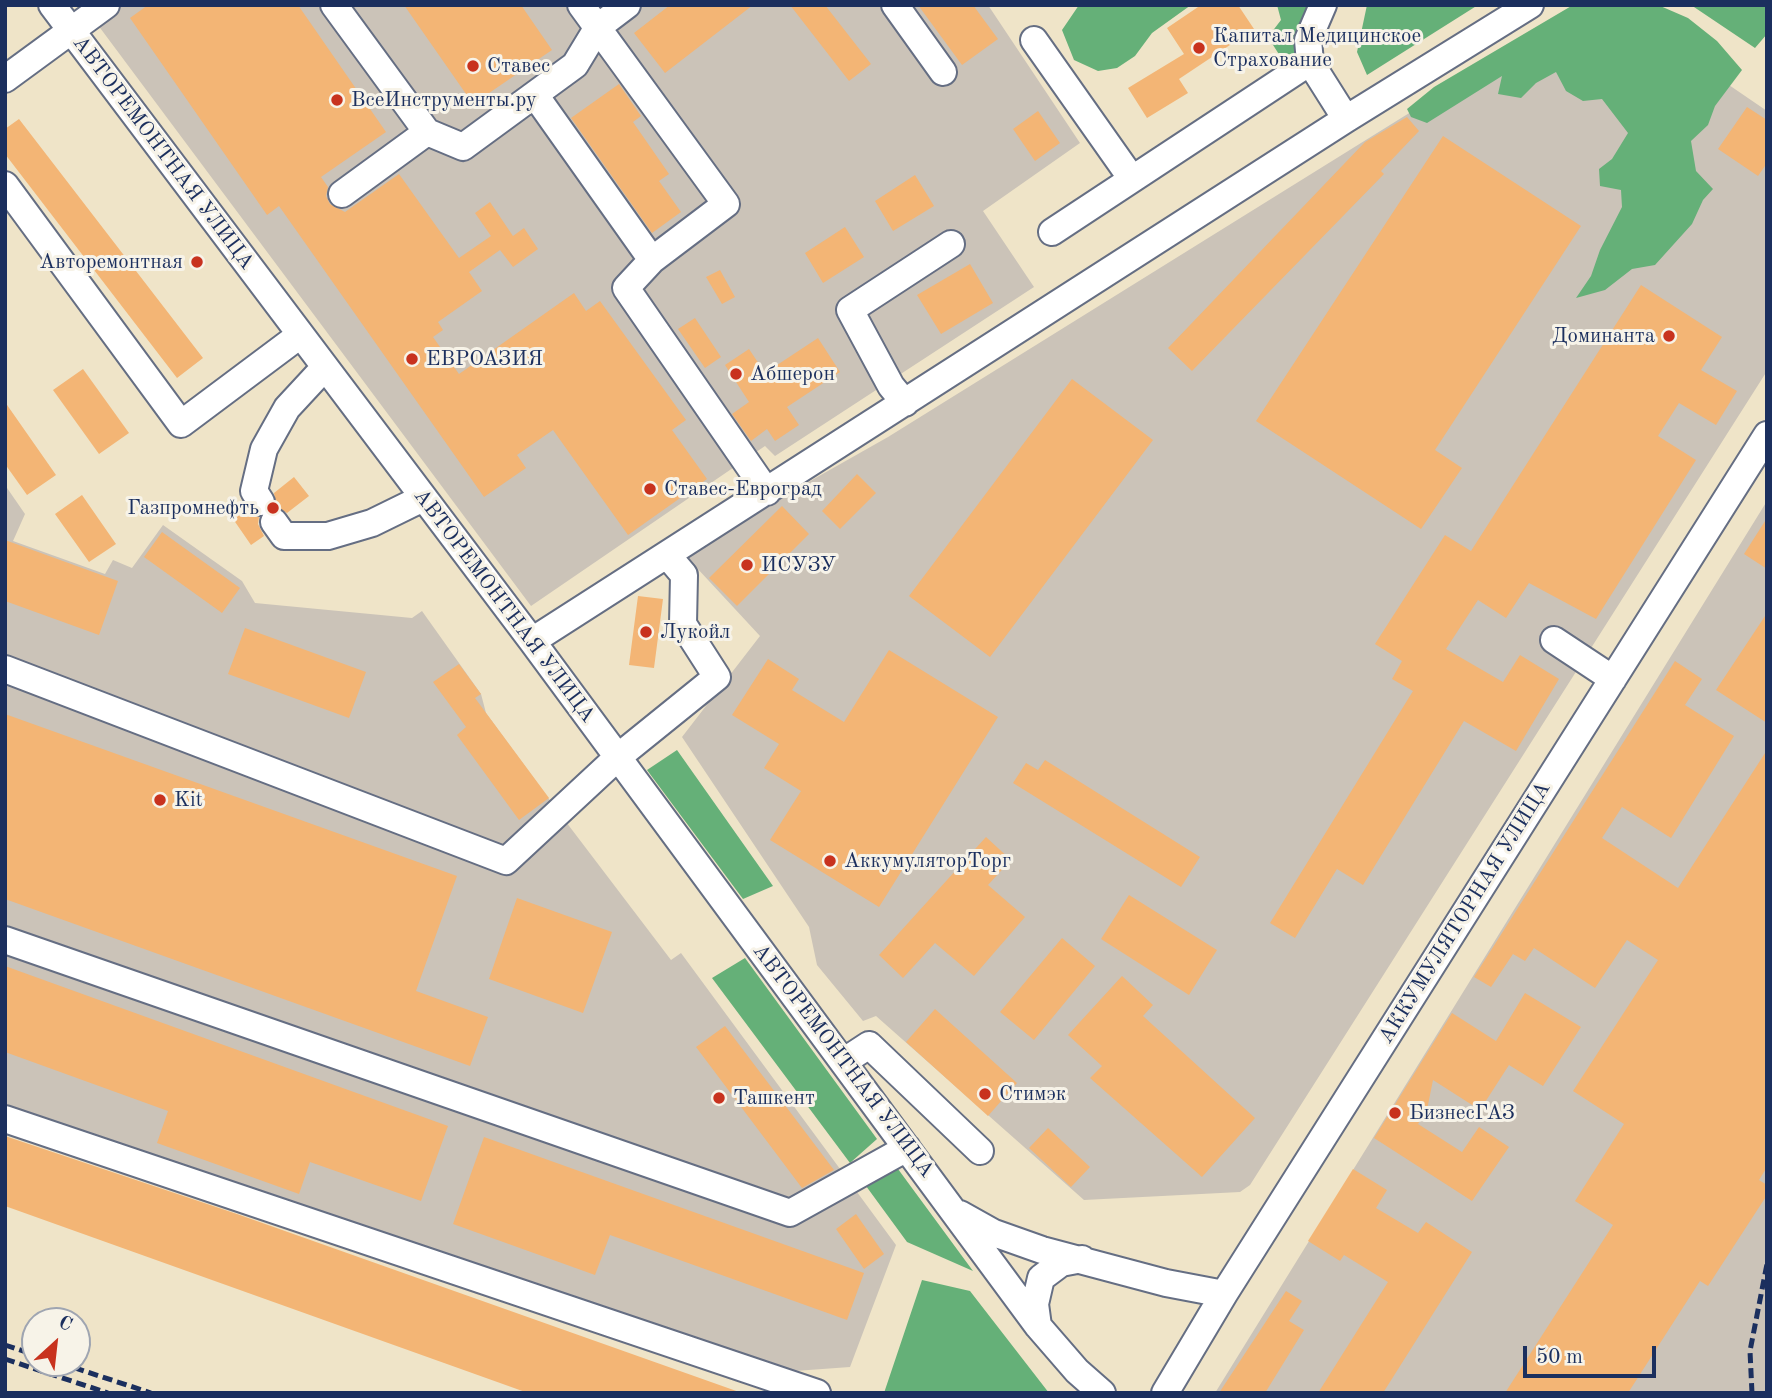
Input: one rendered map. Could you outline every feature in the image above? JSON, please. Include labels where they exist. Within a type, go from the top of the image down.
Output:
[{"type":"street","name":"АВТОРЕМОНТНАЯ УЛИЦА","points":[[52,5],[532,641],[953,1209]]},
{"type":"street","points":[[5,79],[106,5]]},
{"type":"street","points":[[334,5],[427,132],[463,147],[575,65],[598,27],[627,5]]},
{"type":"street","points":[[581,5],[726,204],[652,260],[626,288],[767,492]]},
{"type":"street","points":[[895,5],[943,72]]},
{"type":"street","points":[[1323,5],[1308,40],[1310,62],[1346,119]]},
{"type":"street","points":[[532,641],[1346,119],[1530,5]]},
{"type":"street","points":[[1034,40],[1132,179]]},
{"type":"street","points":[[1052,232],[1310,62]]},
{"type":"street","points":[[535,94],[652,260]]},
{"type":"street","points":[[342,194],[427,132]]},
{"type":"street","points":[[8,194],[181,424],[300,335]]},
{"type":"street","points":[[905,403],[891,386],[850,310],[951,244]]},
{"type":"street","points":[[325,368],[286,408],[264,449],[254,491],[284,536],[328,536],[372,523],[423,498]]},
{"type":"street","name":"АККУМУЛЯТОРНАЯ УЛИЦА","points":[[1165,1393],[1224,1294],[1767,435]]},
{"type":"street","points":[[5,669],[506,861],[618,757],[716,677],[683,624],[684,575],[667,555]]},
{"type":"street","points":[[1554,640],[1614,679]]},
{"type":"street","points":[[5,940],[790,1213],[907,1148]]},
{"type":"street","points":[[843,1062],[869,1045],[980,1151]]},
{"type":"street","points":[[871,1099],[901,1076]]},
{"type":"street","points":[[5,1119],[817,1393]]},
{"type":"street","points":[[953,1209],[1017,1242],[1166,1283],[1224,1294]]},
{"type":"street","points":[[953,1209],[1038,1326],[1072,1366],[1102,1393]]},
{"type":"street","points":[[1038,1326],[1036,1296],[1041,1278],[1061,1263],[1084,1259]]},
{"type":"shaded area","points":[[83,5],[988,5],[1080,143],[983,211],[1034,287],[775,456],[765,446],[531,606]]},
{"type":"shaded area","points":[[1583,5],[1612,5],[1767,111],[1767,371],[1250,1185],[1240,1192],[1084,1200],[876,1016],[863,1021],[817,965],[809,927],[682,737],[760,636],[683,553],[888,437]]},
{"type":"shaded area","points":[[5,485],[25,514],[13,541],[105,574],[113,560],[132,568],[163,525],[242,581],[255,603],[412,618],[422,611],[481,694],[486,713],[560,814],[671,960],[681,953],[896,1245],[850,1367],[781,1372],[5,1112]]},
{"type":"shaded area","points":[[1767,501],[1767,1393],[1215,1393]]},
{"type":"green space","points":[[1079,5],[1191,5],[1152,33],[1135,56],[1117,68],[1098,71],[1074,60],[1062,30]]},
{"type":"green space","points":[[1277,5],[1318,5],[1297,53],[1280,56],[1268,37],[1281,20]]},
{"type":"green space","points":[[1367,5],[1478,5],[1367,75],[1357,52]]},
{"type":"green space","points":[[1573,5],[1658,5],[1688,18],[1717,41],[1742,70],[1715,106],[1708,125],[1691,141],[1696,171],[1713,189],[1703,200],[1692,224],[1655,265],[1632,269],[1605,290],[1576,298],[1591,276],[1600,250],[1622,207],[1621,190],[1600,186],[1599,169],[1612,159],[1628,133],[1602,99],[1583,101],[1566,91],[1556,72],[1536,83],[1521,98],[1498,94],[1502,76],[1427,123],[1411,117],[1407,109],[1434,87]]},
{"type":"green space","points":[[1691,5],[1767,5],[1767,34],[1755,48]]},
{"type":"green space","points":[[677,750],[773,886],[743,899],[647,770]]},
{"type":"green space","points":[[745,958],[877,1139],[850,1163],[712,978]]},
{"type":"green space","points":[[898,1169],[973,1271],[907,1242],[866,1186]]},
{"type":"green space","points":[[922,1280],[970,1291],[1049,1393],[884,1393]]},
{"type":"building","points":[[148,5],[298,5],[386,132],[321,177],[328,187],[326,196],[330,204],[345,212],[399,174],[459,258],[491,236],[475,213],[490,202],[513,236],[524,228],[538,249],[513,267],[500,250],[469,272],[482,291],[438,322],[443,330],[433,337],[459,374],[574,293],[586,311],[600,301],[686,420],[672,430],[707,479],[628,535],[553,430],[517,455],[526,468],[484,497],[279,206],[267,215],[130,18]]},
{"type":"building","points":[[404,5],[521,5],[552,50],[473,104]]},
{"type":"building","points":[[670,5],[753,5],[665,73],[634,33]]},
{"type":"building","points":[[790,5],[825,5],[871,64],[849,81]]},
{"type":"building","points":[[918,5],[973,5],[998,39],[962,65]]},
{"type":"building","points":[[1201,5],[1238,5],[1254,29],[1179,79],[1188,93],[1147,118],[1128,88],[1184,54],[1167,28]]},
{"type":"building","points":[[619,84],[641,116],[633,122],[669,174],[659,181],[681,212],[652,233],[571,118]]},
{"type":"building","points":[[1747,107],[1767,120],[1767,163],[1758,176],[1718,149]]},
{"type":"building","points":[[1038,111],[1060,143],[1035,161],[1013,129]]},
{"type":"building","points":[[1407,117],[1419,131],[1381,171],[1384,174],[1192,371],[1168,348],[1365,142]]},
{"type":"building","points":[[19,119],[203,358],[177,378],[5,154],[5,129]]},
{"type":"building","points":[[1443,136],[1581,226],[1435,450],[1462,468],[1421,529],[1256,421]]},
{"type":"building","points":[[915,175],[934,206],[893,231],[875,201]]},
{"type":"building","points":[[845,227],[864,257],[823,283],[805,253]]},
{"type":"building","points":[[970,264],[993,303],[941,334],[917,295]]},
{"type":"building","points":[[720,270],[735,297],[722,304],[706,277]]},
{"type":"building","points":[[1641,285],[1722,337],[1701,370],[1737,391],[1716,425],[1679,403],[1658,436],[1696,460],[1596,619],[1529,583],[1506,618],[1478,600],[1446,649],[1503,682],[1520,655],[1559,679],[1516,751],[1464,721],[1363,885],[1337,869],[1295,938],[1270,923],[1413,691],[1392,679],[1402,661],[1375,644],[1445,535],[1471,551]]},
{"type":"building","points":[[695,318],[721,357],[705,368],[678,329]]},
{"type":"building","points":[[818,338],[840,372],[787,407],[799,425],[775,441],[767,429],[751,441],[732,414],[749,402],[725,365],[749,349],[765,373]]},
{"type":"building","points":[[83,369],[129,433],[99,454],[53,390]]},
{"type":"building","points":[[1072,379],[1153,440],[990,657],[909,596]]},
{"type":"building","points":[[5,402],[56,475],[27,495],[5,464]]},
{"type":"building","points":[[857,474],[876,493],[840,529],[822,511]]},
{"type":"building","points":[[294,477],[309,496],[287,513],[276,507],[274,493]]},
{"type":"building","points":[[82,495],[116,544],[89,562],[55,514]]},
{"type":"building","points":[[245,506],[259,517],[258,524],[264,536],[251,545],[231,516]]},
{"type":"building","points":[[782,506],[809,534],[737,606],[709,578]]},
{"type":"building","points":[[1767,518],[1767,569],[1744,554]]},
{"type":"building","points":[[162,532],[240,588],[222,613],[144,557]]},
{"type":"building","points":[[5,540],[118,581],[99,635],[5,601]]},
{"type":"building","name":"Лукойл","points":[[638,596],[663,599],[654,668],[629,665]]},
{"type":"building","points":[[1767,613],[1767,723],[1716,690]]},
{"type":"building","points":[[245,628],[366,672],[349,718],[228,674]]},
{"type":"building","points":[[889,650],[998,717],[879,907],[770,840],[801,791],[764,768],[779,744],[732,715],[768,659],[799,679],[792,690],[844,722]]},
{"type":"building","points":[[1675,661],[1702,679],[1685,705],[1734,736],[1671,838],[1622,807],[1602,838],[1678,888],[1767,750],[1767,1167],[1759,1180],[1767,1185],[1767,1195],[1708,1286],[1700,1281],[1628,1393],[1505,1393],[1613,1225],[1575,1201],[1624,1124],[1573,1091],[1658,960],[1627,940],[1595,988],[1534,948],[1525,961],[1513,954],[1491,987],[1474,977]]},
{"type":"building","points":[[459,664],[481,694],[475,698],[549,798],[519,820],[457,735],[466,727],[433,682]]},
{"type":"building","points":[[5,714],[457,876],[416,991],[488,1017],[470,1066],[5,899]]},
{"type":"building","points":[[1045,760],[1200,857],[1181,887],[1013,783],[1026,763],[1038,770]]},
{"type":"building","points":[[986,837],[1011,860],[988,885],[1025,917],[974,976],[935,943],[903,978],[879,955]]},
{"type":"building","points":[[1129,895],[1217,950],[1189,995],[1101,939]]},
{"type":"building","points":[[517,898],[612,932],[583,1013],[489,979]]},
{"type":"building","points":[[1062,938],[1095,966],[1034,1040],[1000,1012]]},
{"type":"building","points":[[5,966],[448,1126],[421,1201],[310,1162],[299,1194],[157,1143],[168,1111],[5,1052]]},
{"type":"building","points":[[1122,976],[1153,1005],[1143,1016],[1255,1118],[1202,1177],[1090,1078],[1102,1066],[1068,1035]]},
{"type":"building","points":[[1525,993],[1581,1027],[1543,1086],[1509,1065],[1480,1110],[1433,1080],[1427,1110],[1418,1124],[1462,1152],[1479,1127],[1509,1147],[1472,1201],[1374,1138],[1452,1013],[1496,1041]]},
{"type":"building","points":[[935,1009],[1017,1083],[988,1116],[906,1042]]},
{"type":"building","points":[[725,1026],[834,1170],[802,1188],[696,1047]]},
{"type":"building","points":[[1048,1128],[1090,1167],[1071,1187],[1029,1148]]},
{"type":"building","points":[[5,1136],[237,1214],[742,1393],[528,1393],[5,1206]]},
{"type":"building","points":[[484,1137],[864,1273],[847,1320],[610,1235],[595,1275],[453,1224]]},
{"type":"building","points":[[1353,1169],[1387,1190],[1376,1208],[1418,1233],[1426,1222],[1472,1252],[1383,1393],[1318,1393],[1388,1282],[1344,1255],[1340,1261],[1308,1241]]},
{"type":"building","points":[[856,1214],[884,1254],[864,1269],[836,1229]]},
{"type":"building","points":[[1286,1291],[1302,1301],[1289,1321],[1304,1330],[1265,1393],[1219,1393]]},
{"type":"railway","points":[[1752,1393],[1750,1351],[1767,1264]]},
{"type":"railway","points":[[5,1345],[21,1350]]},
{"type":"railway","points":[[5,1359],[108,1393]]},
{"type":"railway","points":[[91,1373],[151,1393]]},
{"type":"place","name":"Капитал Медицинское Страхование","points":[[1199,48]]},
{"type":"place","name":"Ставес","points":[[473,66]]},
{"type":"place","name":"ВсеИнструменты.ру","points":[[337,100]]},
{"type":"place","name":"Авторемонтная","points":[[197,262]]},
{"type":"place","name":"Доминанта","points":[[1669,336]]},
{"type":"place","name":"ЕВРОАЗИЯ","points":[[412,359]]},
{"type":"place","name":"Абшерон","points":[[736,374]]},
{"type":"place","name":"Ставес-Евроград","points":[[650,489]]},
{"type":"place","name":"Газпромнефть","points":[[273,508]]},
{"type":"place","name":"ИСУЗУ","points":[[747,565]]},
{"type":"place","name":"Лукойл","points":[[646,632]]},
{"type":"place","name":"Kit","points":[[160,800]]},
{"type":"place","name":"АккумуляторТорг","points":[[830,861]]},
{"type":"place","name":"Стимэк","points":[[985,1094]]},
{"type":"place","name":"Ташкент","points":[[719,1098]]},
{"type":"place","name":"БизнесГАЗ","points":[[1395,1113]]}]
